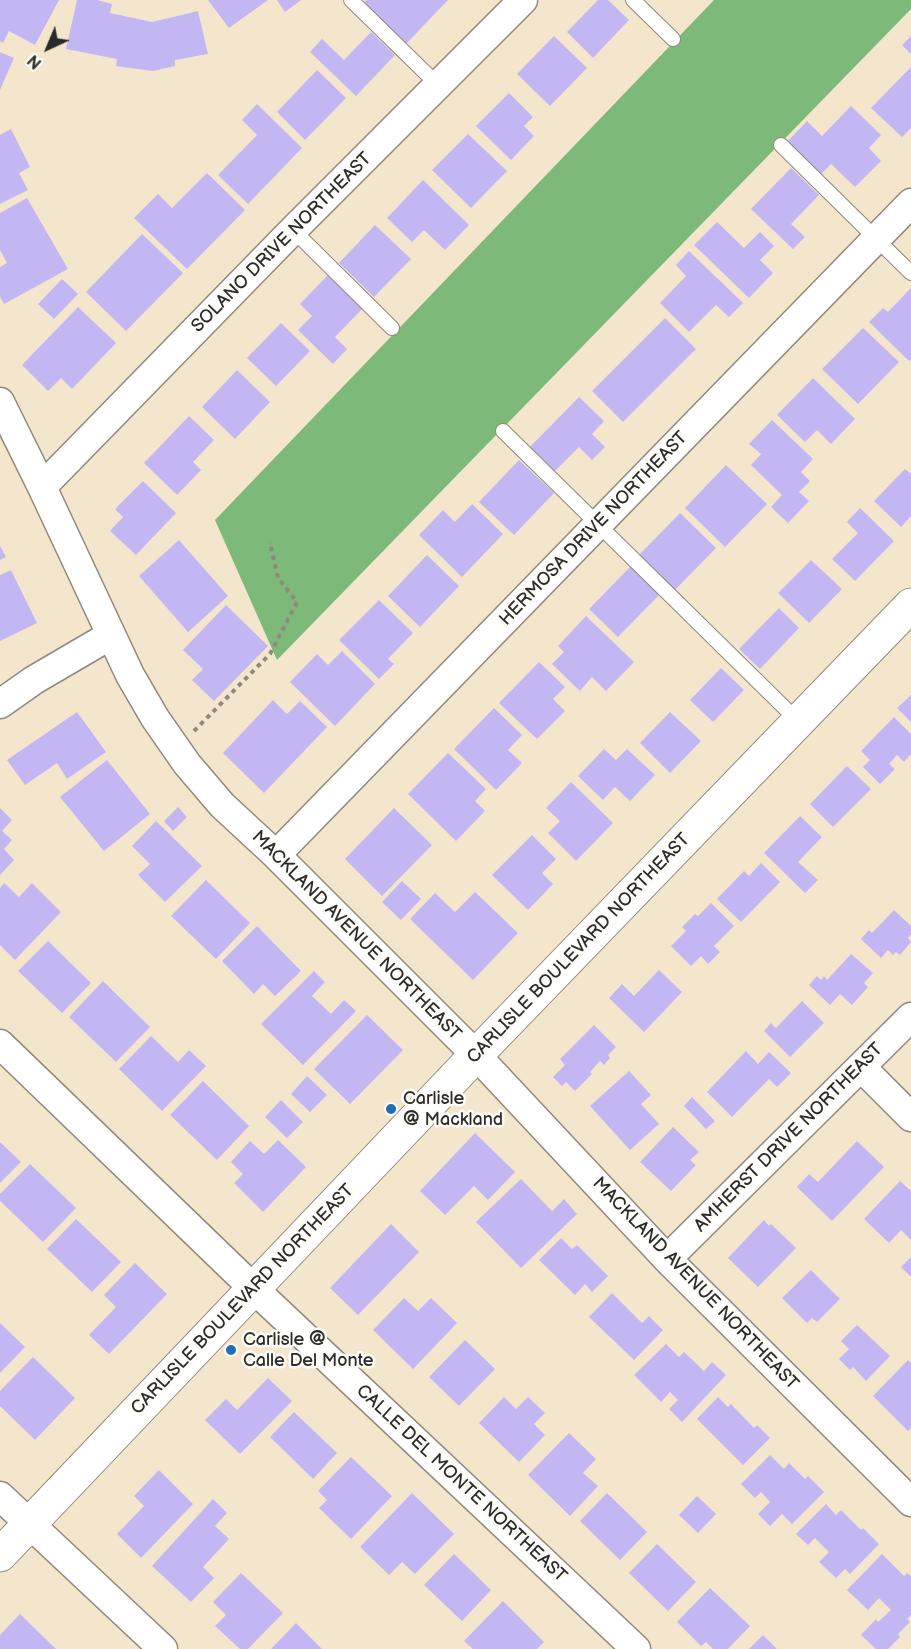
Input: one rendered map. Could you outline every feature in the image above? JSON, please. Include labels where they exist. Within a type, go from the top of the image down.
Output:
[{"type":"main road","name":"CARLISLE BOULEVARD NORTHEAST","points":[[0,1555],[476,1055],[911,605]]},
{"type":"street","name":"SOLANO DRIVE NORTHEAST","points":[[42,487],[293,230],[523,0]]},
{"type":"street","name":"HERMOSA DRIVE NORTHEAST","points":[[276,855],[911,203]]},
{"type":"street","name":"MACKLAND AVENUE NORTHEAST","points":[[0,402],[135,683],[155,718],[187,764],[222,805],[276,855],[476,1055],[667,1259],[911,1502]]},
{"type":"street","points":[[0,704],[34,680],[111,635]]},
{"type":"street","name":"AMHERST DRIVE NORTHEAST","points":[[667,1259],[911,1017]]},
{"type":"street","name":"CALLE DEL MONTE NORTHEAST","points":[[0,1044],[254,1289],[636,1649]]},
{"type":"street","points":[[861,1068],[911,1117]]},
{"type":"street","points":[[0,1496],[163,1649]]},
{"type":"lane","points":[[351,0],[438,85]]},
{"type":"lane","points":[[633,0],[674,39]]},
{"type":"lane","points":[[781,145],[911,273]]},
{"type":"lane","points":[[293,230],[392,328]]},
{"type":"lane","points":[[503,431],[798,721]]},
{"type":"path","points":[[192,732],[270,654],[297,602],[278,578],[270,543]]},
{"type":"green space","points":[[714,0],[911,0],[911,9],[277,660],[215,520]]},
{"type":"building","points":[[0,0],[59,0],[35,45],[9,31],[3,43],[0,41]]},
{"type":"building","points":[[77,0],[97,0],[112,4],[110,13],[152,22],[198,11],[208,54],[175,60],[175,66],[153,71],[116,66],[117,59],[66,49]]},
{"type":"building","points":[[208,0],[268,0],[229,28]]},
{"type":"building","points":[[277,0],[301,0],[285,12]]},
{"type":"building","points":[[367,0],[448,0],[406,44],[363,3]]},
{"type":"building","points":[[598,0],[608,0],[629,20],[593,58],[567,32]]},
{"type":"building","points":[[371,32],[395,55],[356,96],[310,52],[322,39],[344,60]]},
{"type":"building","points":[[554,36],[587,68],[550,106],[517,74]]},
{"type":"building","points":[[911,36],[911,54],[902,45]]},
{"type":"building","points":[[0,52],[14,58],[0,90]]},
{"type":"building","points":[[911,67],[911,128],[902,137],[871,108]]},
{"type":"building","points":[[317,70],[346,98],[305,140],[277,112]]},
{"type":"building","points":[[509,93],[533,117],[524,126],[534,136],[511,160],[476,126]]},
{"type":"building","points":[[257,104],[302,148],[248,204],[218,175],[257,135],[242,120]]},
{"type":"building","points":[[851,106],[881,135],[869,148],[881,161],[855,187],[831,164],[818,177],[785,144],[807,121],[822,136]]},
{"type":"building","points":[[11,129],[30,167],[19,173],[28,190],[0,204],[0,135]]},
{"type":"building","points":[[468,134],[507,171],[471,208],[432,170]]},
{"type":"building","points":[[791,168],[819,195],[791,224],[805,237],[793,249],[751,209]]},
{"type":"building","points":[[207,173],[245,210],[187,269],[134,218],[158,194],[172,208]]},
{"type":"building","points":[[423,180],[469,225],[445,250],[424,230],[412,242],[387,218]]},
{"type":"building","points":[[27,198],[68,269],[4,304],[0,297],[0,267],[7,263],[0,250],[0,213]]},
{"type":"building","points":[[717,222],[744,248],[760,232],[774,246],[760,260],[773,273],[749,298],[694,245]]},
{"type":"building","points":[[375,225],[411,259],[374,297],[339,263]]},
{"type":"building","points":[[142,234],[183,273],[126,331],[86,292]]},
{"type":"building","points":[[689,251],[743,303],[729,317],[716,305],[689,332],[660,303],[686,276],[676,265]]},
{"type":"building","points":[[329,274],[364,307],[335,337],[347,349],[333,364],[298,330],[312,316],[300,304]]},
{"type":"building","points":[[62,279],[78,294],[54,319],[38,304]]},
{"type":"building","points":[[911,288],[911,359],[909,361],[869,322],[883,308],[888,312]]},
{"type":"building","points":[[78,307],[116,343],[72,389],[61,378],[48,391],[22,365]]},
{"type":"building","points":[[665,318],[696,349],[623,422],[592,391]]},
{"type":"building","points":[[281,323],[310,351],[276,386],[247,358]]},
{"type":"building","points":[[863,328],[899,362],[858,404],[822,369]]},
{"type":"building","points":[[237,370],[270,402],[235,439],[202,407]]},
{"type":"building","points":[[813,378],[855,419],[831,444],[817,430],[805,442],[777,415]]},
{"type":"building","points":[[579,397],[604,421],[592,434],[605,447],[592,460],[579,447],[554,472],[529,448]]},
{"type":"building","points":[[189,416],[214,440],[193,462],[201,470],[177,495],[144,463]]},
{"type":"building","points":[[772,420],[813,459],[801,472],[810,481],[799,492],[809,501],[788,523],[771,507],[782,495],[751,465],[761,454],[749,444]]},
{"type":"building","points":[[519,460],[554,493],[514,535],[479,502]]},
{"type":"building","points":[[726,465],[767,504],[725,547],[685,508]]},
{"type":"building","points":[[905,469],[911,474],[911,516],[901,527],[874,501]]},
{"type":"building","points":[[143,481],[176,513],[136,555],[110,531],[123,517],[115,509]]},
{"type":"building","points":[[472,504],[503,534],[462,577],[419,535],[443,510],[455,522]]},
{"type":"building","points":[[860,508],[894,541],[855,581],[832,559],[858,533],[847,522]]},
{"type":"building","points":[[680,513],[716,548],[675,590],[639,555]]},
{"type":"building","points":[[179,540],[228,596],[188,632],[139,576]]},
{"type":"building","points":[[0,546],[6,557],[0,560]]},
{"type":"building","points":[[427,555],[459,586],[420,627],[388,596]]},
{"type":"building","points":[[811,560],[842,589],[809,623],[778,593]]},
{"type":"building","points":[[632,565],[661,593],[618,637],[589,609]]},
{"type":"building","points":[[11,570],[37,623],[0,641],[0,575]]},
{"type":"building","points":[[379,600],[413,633],[388,659],[394,664],[379,679],[339,640]]},
{"type":"building","points":[[226,605],[268,646],[214,701],[192,680],[203,669],[183,650]]},
{"type":"building","points":[[779,608],[799,628],[760,669],[739,649]]},
{"type":"building","points":[[586,616],[634,662],[606,691],[592,677],[580,691],[552,664],[564,652],[558,646]]},
{"type":"building","points":[[342,651],[375,684],[335,726],[290,682],[317,654],[328,665]]},
{"type":"building","points":[[539,662],[565,687],[553,699],[565,711],[537,739],[499,703]]},
{"type":"building","points":[[721,668],[744,690],[713,722],[690,700]]},
{"type":"building","points":[[911,695],[911,722],[897,708]]},
{"type":"building","points":[[273,700],[287,714],[300,701],[327,727],[264,793],[223,753]]},
{"type":"building","points":[[494,708],[522,735],[508,750],[522,763],[496,790],[454,749]]},
{"type":"building","points":[[77,712],[106,752],[67,779],[57,763],[25,785],[7,760]]},
{"type":"building","points":[[670,712],[701,741],[670,773],[640,743]]},
{"type":"building","points":[[894,717],[911,734],[911,754],[904,762],[897,755],[889,764],[895,769],[880,784],[863,767],[870,760],[861,751]]},
{"type":"building","points":[[604,749],[616,760],[627,749],[655,775],[630,801],[615,787],[603,800],[578,776]]},
{"type":"building","points":[[448,753],[486,789],[475,801],[485,811],[456,841],[408,794]]},
{"type":"building","points":[[107,760],[150,814],[104,851],[60,797]]},
{"type":"building","points":[[847,766],[871,789],[833,827],[810,804]]},
{"type":"building","points":[[571,782],[613,823],[576,861],[548,833],[560,821],[546,808]]},
{"type":"building","points":[[178,807],[187,817],[173,831],[164,821]]},
{"type":"building","points":[[0,808],[12,820],[2,831],[12,840],[4,849],[14,860],[0,875]]},
{"type":"building","points":[[394,808],[432,845],[382,896],[345,859]]},
{"type":"building","points":[[800,816],[822,837],[798,862],[818,880],[805,893],[764,853]]},
{"type":"building","points":[[156,821],[202,866],[165,902],[138,875],[150,864],[132,846]]},
{"type":"building","points":[[532,835],[556,859],[542,873],[553,884],[528,910],[492,875]]},
{"type":"building","points":[[761,863],[780,882],[741,922],[717,899],[744,871],[749,876]]},
{"type":"building","points":[[206,880],[250,923],[216,959],[171,916]]},
{"type":"building","points":[[402,881],[421,899],[401,920],[382,902]]},
{"type":"building","points":[[4,883],[19,897],[32,883],[61,912],[15,960],[0,945],[0,888]]},
{"type":"building","points":[[475,892],[518,933],[473,980],[410,919],[435,893],[455,912]]},
{"type":"building","points":[[711,903],[734,926],[714,946],[720,952],[708,964],[701,956],[691,966],[671,946],[686,931],[682,927]]},
{"type":"building","points":[[894,910],[911,926],[911,934],[908,938],[911,942],[900,955],[896,952],[893,955],[888,950],[881,958],[861,939],[869,930],[872,933]]},
{"type":"building","points":[[257,926],[301,971],[275,996],[263,984],[254,994],[222,961]]},
{"type":"building","points":[[48,941],[91,983],[62,1013],[18,971]]},
{"type":"building","points":[[851,954],[873,973],[864,983],[868,987],[852,1005],[840,994],[830,1005],[809,985],[817,976],[821,980],[824,976],[827,980]]},
{"type":"building","points":[[659,970],[682,992],[644,1032],[609,998],[622,984],[634,996]]},
{"type":"building","points":[[314,971],[325,982],[312,996],[331,1014],[344,1000],[356,1011],[303,1065],[261,1024]]},
{"type":"building","points":[[103,981],[150,1027],[116,1062],[69,1017]]},
{"type":"building","points":[[802,1001],[824,1023],[790,1057],[764,1031],[771,1023],[776,1028]]},
{"type":"building","points":[[367,1015],[403,1050],[350,1104],[314,1069]]},
{"type":"building","points":[[594,1025],[616,1047],[608,1055],[610,1058],[604,1065],[600,1061],[590,1072],[592,1074],[575,1091],[566,1082],[562,1086],[553,1077],[565,1065],[560,1059]]},
{"type":"building","points":[[151,1036],[178,1062],[189,1050],[206,1066],[162,1111],[119,1069]]},
{"type":"building","points":[[746,1051],[758,1064],[769,1052],[791,1073],[777,1087],[769,1079],[732,1117],[707,1092]]},
{"type":"building","points":[[629,1071],[651,1095],[641,1104],[659,1124],[630,1150],[590,1106]]},
{"type":"building","points":[[307,1076],[327,1095],[310,1112],[291,1094]]},
{"type":"building","points":[[203,1081],[249,1126],[217,1160],[170,1115]]},
{"type":"building","points":[[692,1097],[715,1121],[706,1129],[684,1106]]},
{"type":"building","points":[[281,1100],[303,1122],[287,1138],[265,1117]]},
{"type":"building","points":[[673,1127],[699,1152],[690,1160],[696,1165],[671,1191],[640,1162]]},
{"type":"building","points":[[475,1133],[515,1172],[488,1200],[474,1186],[445,1215],[420,1191]]},
{"type":"building","points":[[278,1140],[306,1167],[263,1212],[234,1183],[243,1174],[231,1162],[250,1141],[264,1154]]},
{"type":"building","points":[[857,1141],[884,1167],[832,1221],[797,1187],[809,1174],[818,1182]]},
{"type":"building","points":[[0,1142],[21,1162],[0,1183]]},
{"type":"building","points":[[30,1164],[76,1208],[43,1242],[0,1201],[0,1194]]},
{"type":"building","points":[[521,1179],[552,1211],[564,1199],[577,1214],[521,1268],[476,1222]]},
{"type":"building","points":[[900,1181],[911,1191],[911,1240],[901,1230],[889,1243],[864,1219]]},
{"type":"building","points":[[76,1219],[121,1262],[92,1292],[47,1249]]},
{"type":"building","points":[[764,1220],[796,1248],[758,1287],[728,1258]]},
{"type":"building","points":[[391,1224],[419,1252],[358,1315],[330,1288]]},
{"type":"building","points":[[561,1238],[572,1249],[577,1245],[608,1276],[592,1292],[585,1284],[575,1295],[539,1260]]},
{"type":"building","points":[[911,1257],[911,1277],[901,1267]]},
{"type":"building","points":[[135,1263],[167,1294],[109,1354],[89,1335],[116,1307],[104,1295]]},
{"type":"building","points":[[811,1270],[840,1299],[817,1322],[812,1318],[807,1323],[782,1298]]},
{"type":"building","points":[[612,1293],[642,1323],[649,1316],[663,1330],[634,1360],[589,1317]]},
{"type":"building","points":[[404,1298],[418,1311],[431,1298],[457,1323],[413,1369],[373,1330]]},
{"type":"building","points":[[0,1323],[25,1347],[0,1373]]},
{"type":"building","points":[[857,1325],[890,1356],[866,1381],[853,1367],[850,1370],[839,1359],[849,1349],[841,1341]]},
{"type":"building","points":[[465,1340],[495,1369],[459,1406],[429,1377]]},
{"type":"building","points":[[666,1344],[679,1357],[684,1352],[704,1371],[712,1362],[726,1375],[682,1422],[669,1409],[678,1400],[670,1392],[661,1402],[634,1375]]},
{"type":"building","points":[[33,1357],[75,1398],[35,1440],[0,1406],[0,1391]]},
{"type":"building","points":[[908,1360],[911,1363],[911,1428],[908,1431],[873,1396]]},
{"type":"building","points":[[268,1378],[292,1401],[240,1454],[205,1420],[226,1399],[237,1410]]},
{"type":"building","points":[[504,1397],[516,1409],[528,1397],[545,1413],[534,1424],[545,1435],[519,1462],[479,1423]]},
{"type":"building","points":[[718,1397],[728,1407],[731,1404],[754,1428],[757,1425],[770,1438],[743,1465],[697,1419]]},
{"type":"building","points":[[294,1412],[337,1453],[313,1479],[270,1437]]},
{"type":"building","points":[[569,1433],[596,1459],[583,1473],[598,1486],[570,1516],[528,1475]]},
{"type":"building","points":[[770,1455],[784,1469],[789,1463],[805,1479],[808,1476],[824,1492],[792,1524],[782,1514],[770,1526],[758,1514],[770,1502],[761,1492],[755,1498],[741,1484]]},
{"type":"building","points":[[351,1457],[392,1496],[351,1539],[319,1508],[327,1500],[318,1491]]},
{"type":"building","points":[[159,1470],[193,1504],[141,1558],[117,1534],[144,1506],[134,1496]]},
{"type":"building","points":[[412,1493],[454,1534],[415,1574],[402,1562],[389,1575],[360,1547]]},
{"type":"building","points":[[607,1493],[647,1532],[620,1560],[580,1521]]},
{"type":"building","points":[[697,1496],[716,1514],[698,1533],[679,1515]]},
{"type":"building","points":[[213,1499],[227,1513],[215,1526],[229,1539],[203,1567],[214,1578],[191,1602],[152,1566]]},
{"type":"building","points":[[826,1504],[836,1515],[841,1510],[879,1544],[850,1574],[845,1569],[836,1578],[819,1562],[829,1552],[815,1538],[808,1545],[796,1534]]},
{"type":"building","points":[[657,1544],[696,1582],[668,1611],[629,1573]]},
{"type":"building","points":[[454,1554],[491,1590],[462,1621],[424,1585]]},
{"type":"building","points":[[882,1554],[904,1576],[907,1573],[911,1576],[911,1615],[907,1619],[910,1622],[898,1634],[900,1637],[888,1649],[876,1649],[861,1635],[876,1619],[878,1622],[891,1610],[879,1598],[868,1610],[847,1590]]},
{"type":"building","points":[[241,1573],[283,1613],[248,1649],[240,1649],[215,1626],[226,1615],[213,1602]]},
{"type":"building","points":[[710,1588],[750,1626],[728,1649],[713,1649],[706,1642],[701,1646],[677,1622]]},
{"type":"building","points":[[503,1601],[544,1642],[537,1649],[473,1649],[464,1641]]},
{"type":"building","points":[[20,1614],[56,1649],[0,1649],[0,1635]]},
{"type":"building","points":[[296,1623],[322,1649],[271,1649]]},
{"type":"building","points":[[763,1635],[777,1649],[749,1649]]},
{"type":"place","name":"Carlisle @ Mackland","points":[[391,1109]]},
{"type":"place","name":"Carlisle @ Calle Del Monte","points":[[231,1350]]}]
